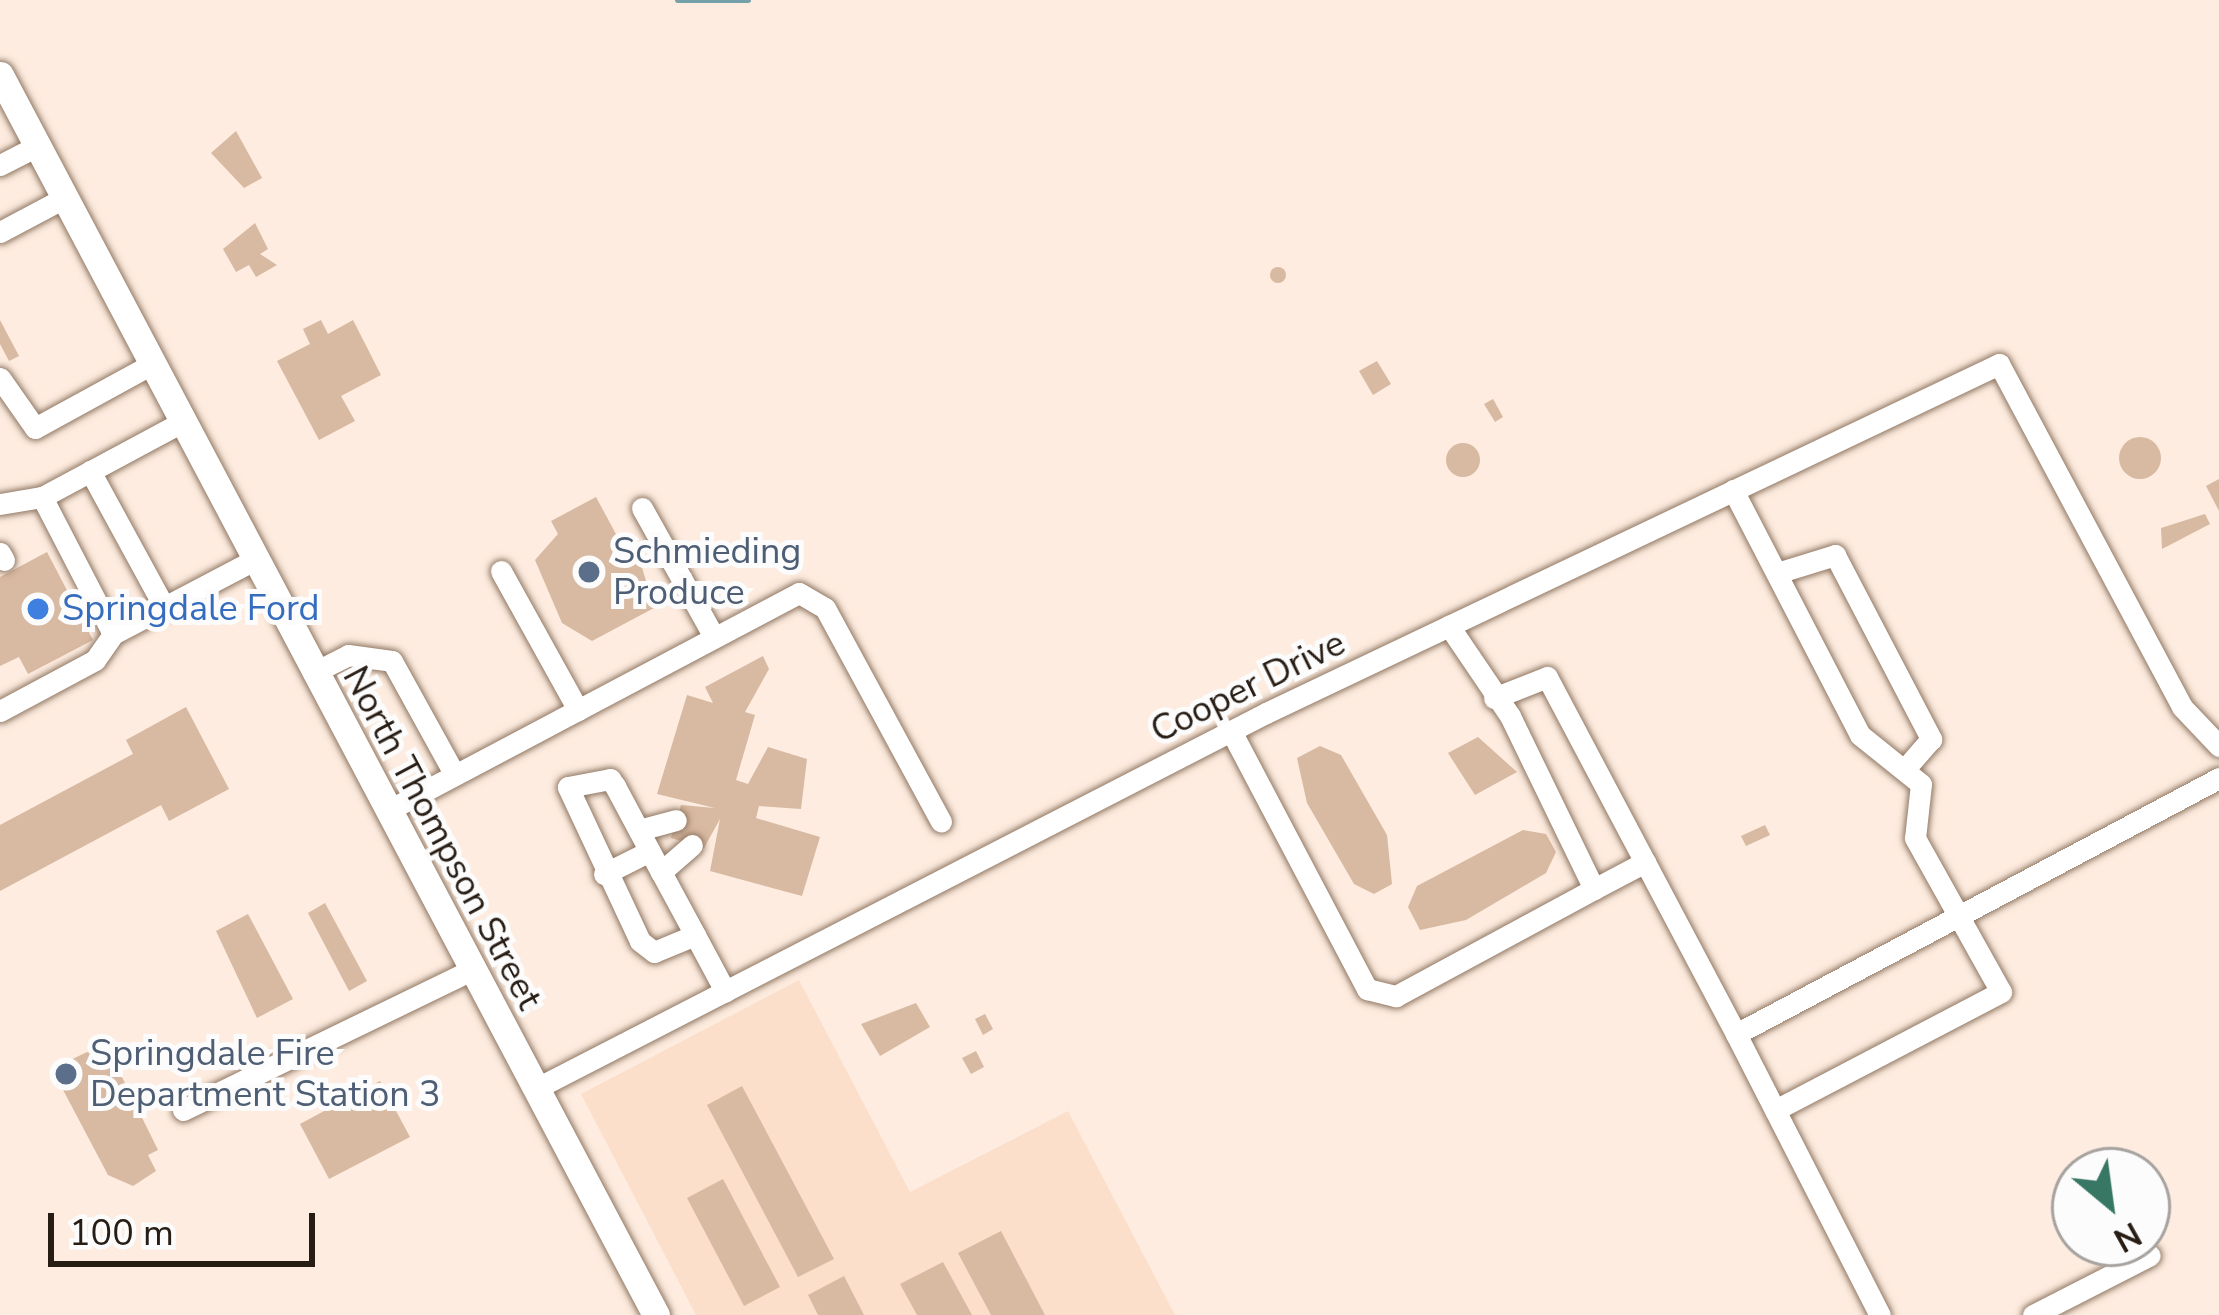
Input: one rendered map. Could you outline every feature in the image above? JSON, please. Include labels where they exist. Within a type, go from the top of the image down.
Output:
[{"type":"main road","name":"North Thompson Street","points":[[0,75],[656,1315]]},
{"type":"street","points":[[0,165],[37,146]]},
{"type":"street","points":[[0,232],[64,198]]},
{"type":"street","points":[[0,378],[35,428],[152,364]]},
{"type":"street","name":"Cooper Drive","points":[[535,1089],[1231,731],[1999,364],[2182,707],[2219,746]]},
{"type":"street","points":[[0,504],[42,497],[182,422]]},
{"type":"street","points":[[90,471],[164,608]]},
{"type":"street","points":[[1733,490],[1860,735],[1909,764],[1923,801],[1915,838],[2002,992],[1775,1110]]},
{"type":"street","points":[[42,497],[113,634]]},
{"type":"street","points":[[642,508],[714,637]]},
{"type":"street","points":[[1777,573],[1835,554],[1931,739],[1909,764]]},
{"type":"street","points":[[0,711],[94,660],[113,634],[254,560]]},
{"type":"street","points":[[501,571],[578,710]]},
{"type":"street","points":[[387,811],[784,598],[814,596],[940,822]]},
{"type":"street","points":[[1449,626],[1494,698],[1594,889]]},
{"type":"street","points":[[313,673],[348,655],[392,661],[455,775]]},
{"type":"street","points":[[1494,698],[1547,677],[1880,1315]]},
{"type":"street","points":[[1231,731],[1375,994],[1396,996],[1645,862]]},
{"type":"street","points":[[695,934],[648,950],[604,874],[568,787],[603,774],[639,830],[695,934],[725,991]]},
{"type":"street","points":[[1736,1034],[2219,778]]},
{"type":"street","points":[[639,830],[676,820]]},
{"type":"street","points":[[661,872],[692,845]]},
{"type":"street","points":[[604,874],[650,851]]},
{"type":"street","points":[[183,1110],[471,970]]},
{"type":"street","points":[[2033,1315],[2127,1267]]},
{"type":"shaded area","points":[[799,980],[910,1192],[1068,1111],[1175,1315],[696,1315],[581,1094]]},
{"type":"building","points":[[236,131],[262,178],[244,188],[211,153]]},
{"type":"building","points":[[255,223],[268,249],[260,254],[277,265],[256,277],[249,265],[236,272],[223,249]]},
{"type":"building","points":[[1278,267],[1286,275],[1278,283],[1270,275]]},
{"type":"building","points":[[0,320],[19,356],[9,361],[0,344]]},
{"type":"building","points":[[321,320],[328,334],[353,320],[381,375],[341,396],[355,421],[319,440],[277,361],[310,344],[303,329]]},
{"type":"building","points":[[1377,361],[1391,384],[1373,395],[1359,371]]},
{"type":"building","points":[[1493,399],[1503,417],[1495,422],[1484,404]]},
{"type":"building","points":[[2140,437],[2155,443],[2161,458],[2155,473],[2140,479],[2125,473],[2119,458],[2125,443]]},
{"type":"building","points":[[1463,443],[1475,448],[1480,460],[1475,472],[1463,477],[1451,472],[1446,460],[1451,448]]},
{"type":"building","points":[[2219,479],[2219,511],[2206,486]]},
{"type":"building","name":"Schmieding Produce","points":[[596,497],[624,549],[635,544],[654,608],[592,641],[562,623],[535,560],[558,534],[551,521]]},
{"type":"building","points":[[2205,514],[2210,524],[2162,549],[2161,528]]},
{"type":"building","name":"Springdale Ford","points":[[47,552],[93,640],[28,674],[19,657],[0,666],[0,577]]},
{"type":"building","points":[[763,656],[769,669],[745,712],[755,715],[736,780],[748,784],[768,747],[807,759],[801,809],[759,806],[756,818],[820,837],[802,896],[710,871],[720,819],[704,848],[671,838],[681,805],[715,808],[657,794],[687,695],[713,703],[705,687]]},
{"type":"building","points":[[186,707],[229,789],[169,821],[161,805],[0,891],[0,825],[133,754],[126,740]]},
{"type":"building","points":[[1478,737],[1517,772],[1475,795],[1448,753]]},
{"type":"building","points":[[1320,746],[1341,755],[1387,835],[1392,884],[1374,894],[1354,884],[1307,803],[1297,758]]},
{"type":"building","points":[[1765,825],[1770,835],[1746,846],[1741,836]]},
{"type":"building","points":[[1523,830],[1546,834],[1556,852],[1546,873],[1466,920],[1420,930],[1408,907],[1417,886]]},
{"type":"building","points":[[325,903],[367,981],[349,991],[308,913]]},
{"type":"building","points":[[248,914],[293,999],[257,1018],[216,931]]},
{"type":"building","points":[[916,1003],[930,1027],[880,1056],[861,1024]]},
{"type":"building","points":[[985,1014],[993,1029],[983,1035],[975,1019]]},
{"type":"building","points":[[976,1051],[984,1067],[971,1074],[962,1058]]},
{"type":"building","points":[[87,1052],[115,1063],[158,1150],[148,1155],[156,1171],[133,1186],[108,1175],[52,1069]]},
{"type":"building","points":[[380,1081],[410,1137],[329,1179],[300,1124]]},
{"type":"building","points":[[742,1086],[834,1259],[798,1277],[707,1105]]},
{"type":"building","points":[[723,1179],[780,1287],[744,1306],[687,1198]]},
{"type":"building","points":[[1001,1231],[1045,1315],[991,1315],[958,1253]]},
{"type":"building","points":[[943,1262],[972,1315],[917,1315],[900,1284]]},
{"type":"building","points":[[844,1276],[864,1315],[818,1315],[808,1295]]},
{"type":"waterway","points":[[678,0],[748,0]]},
{"type":"place","name":"Schmieding Produce","points":[[589,572]]},
{"type":"place","name":"Springdale Ford","points":[[38,609]]},
{"type":"place","name":"Springdale Fire Department Station 3","points":[[66,1074]]}]
